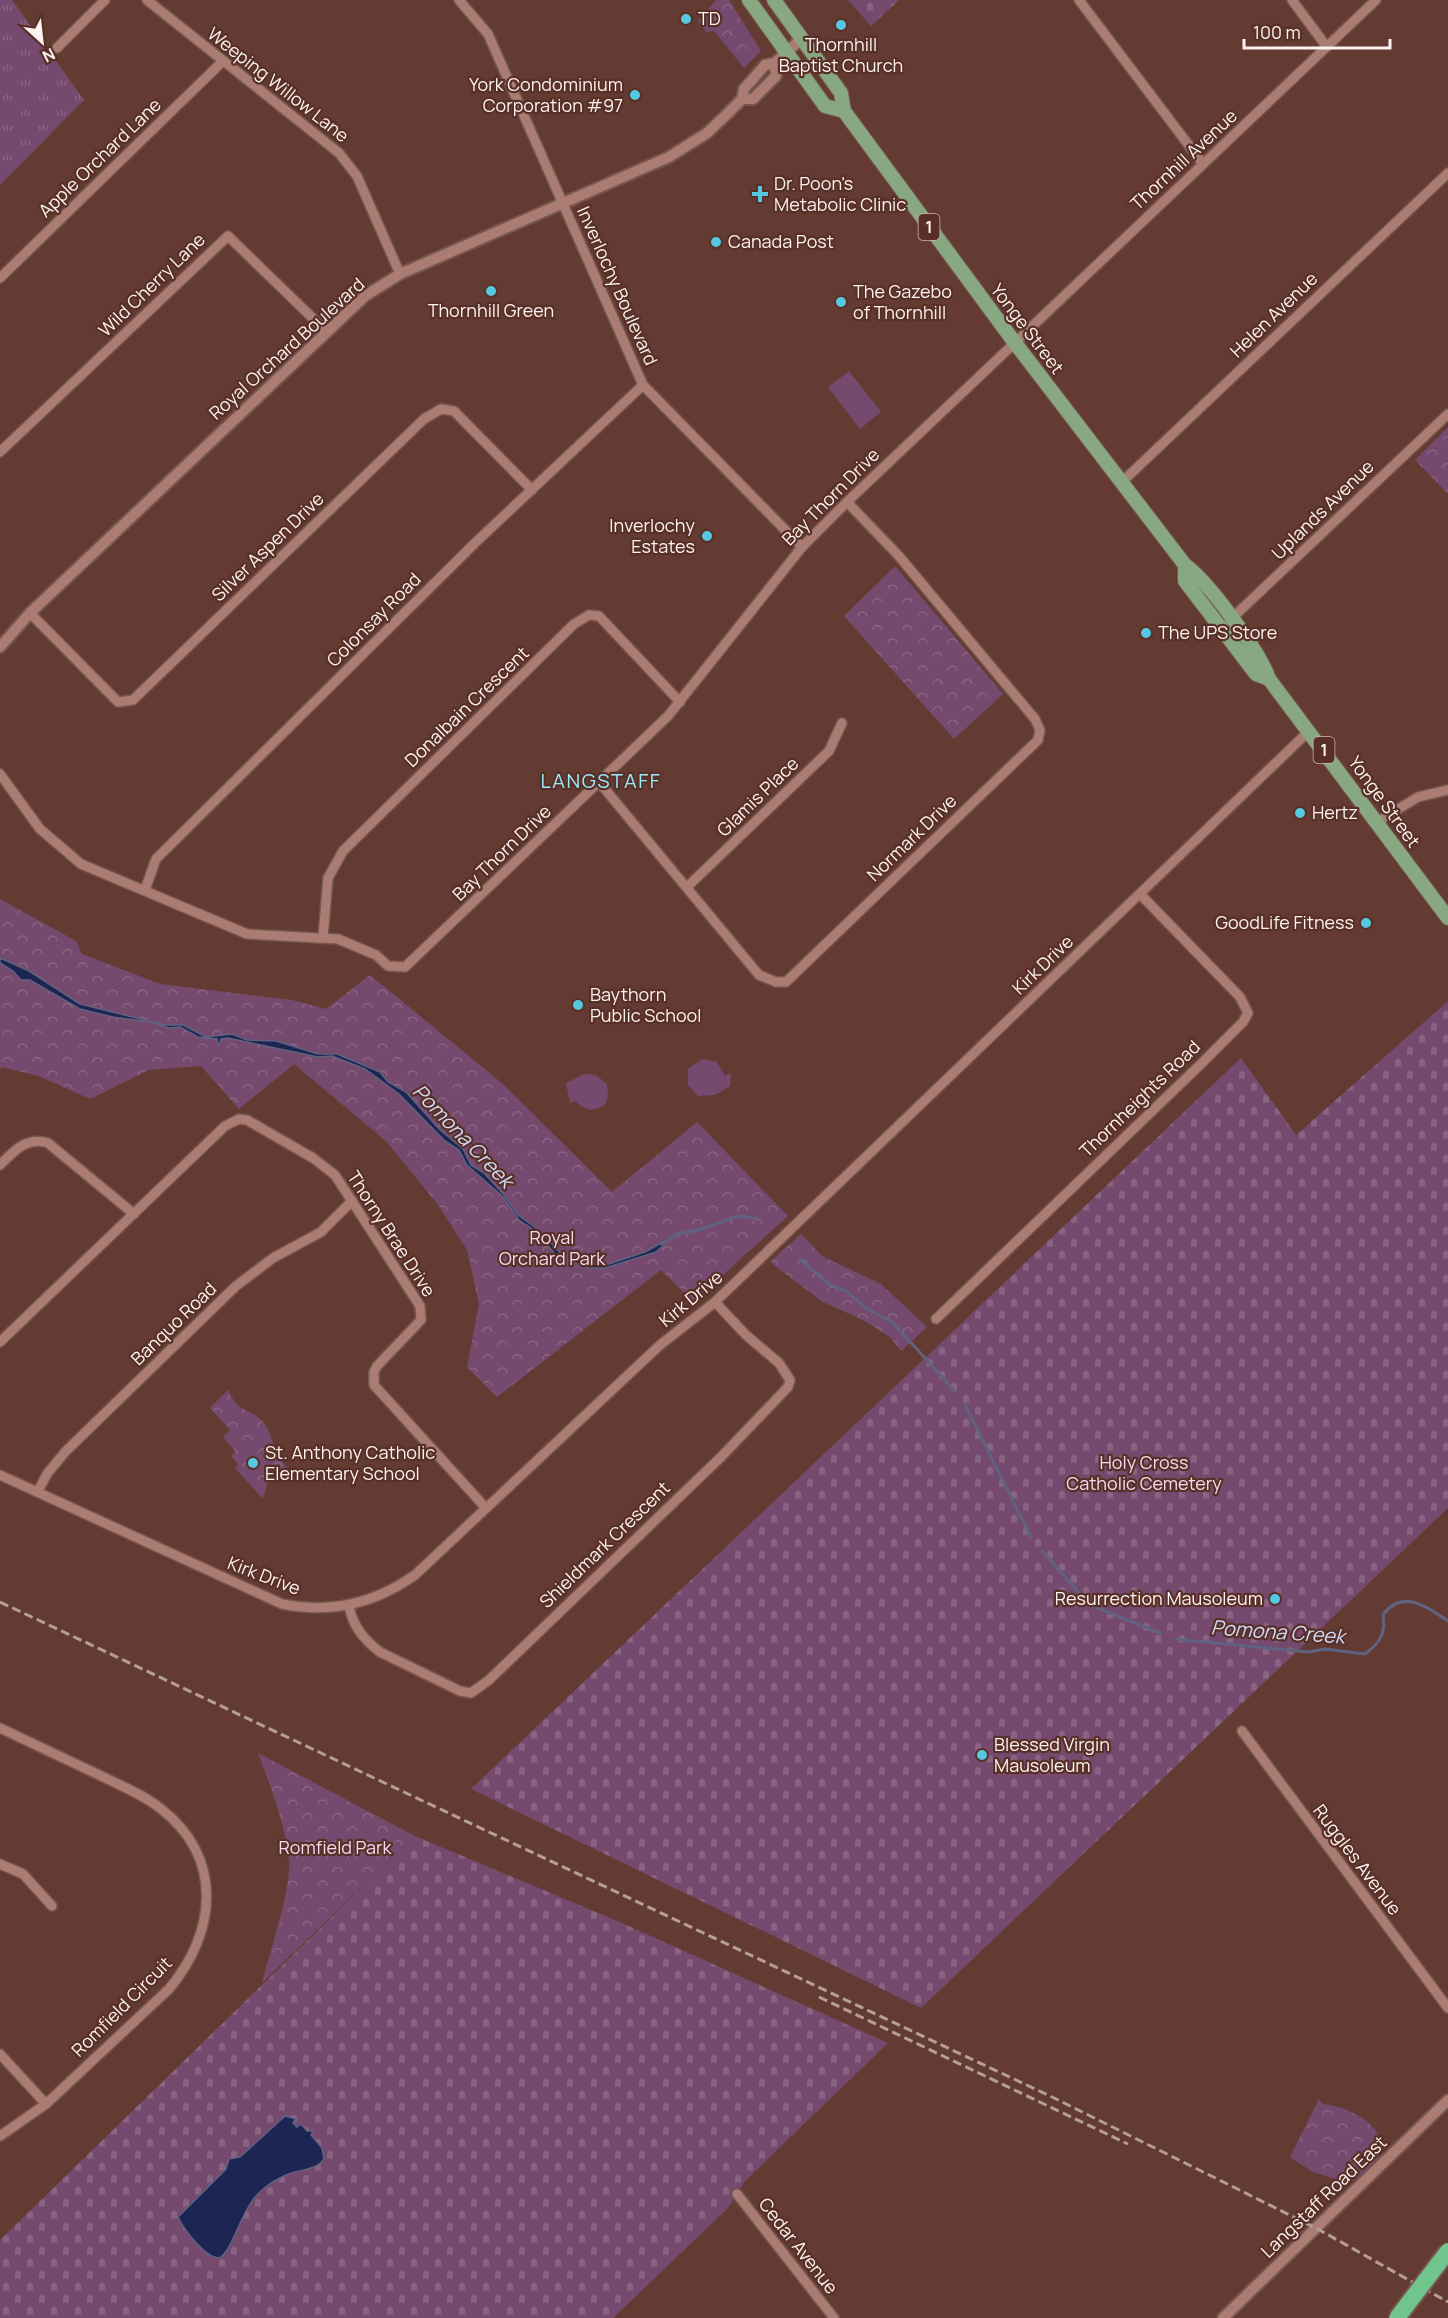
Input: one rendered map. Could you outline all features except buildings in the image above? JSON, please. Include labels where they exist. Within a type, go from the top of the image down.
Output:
[{"type":"highway","points":[[1397,2318],[1448,2252]]},
{"type":"main road","name":"Yonge Street","points":[[749,0],[825,106],[844,111]]},
{"type":"main road","name":"Yonge Street","points":[[774,0],[841,93],[844,111],[1015,343],[1123,481],[1185,565],[1185,581],[1226,624],[1256,674],[1269,679],[1448,918]]},
{"type":"street","points":[[57,48],[105,0]]},
{"type":"street","name":"Weeping Willow Lane","points":[[147,0],[339,153],[357,176],[400,274]]},
{"type":"street","name":"Inverlochy Boulevard","points":[[459,0],[488,34],[643,385],[802,547]]},
{"type":"street","points":[[1079,0],[1203,164]]},
{"type":"street","points":[[1292,0],[1327,47]]},
{"type":"street","name":"Thornhill Avenue","points":[[1015,343],[1376,0]]},
{"type":"street","name":"Royal Orchard Boulevard","points":[[0,647],[30,613],[365,296],[400,274],[669,157],[707,133],[742,99],[753,99],[776,76],[775,63],[801,39]]},
{"type":"street","name":"Apple Orchard Lane","points":[[0,278],[222,62]]},
{"type":"street","name":"Helen Avenue","points":[[1123,481],[1448,173]]},
{"type":"street","name":"Wild Cherry Lane","points":[[0,452],[228,236],[326,331]]},
{"type":"street","name":"Bay Thorn Drive","points":[[0,774],[40,829],[66,852],[91,868],[247,934],[323,938],[361,948],[376,955],[388,966],[405,967],[680,702],[802,547],[847,501],[1015,343]]},
{"type":"street","name":"Colonsay Road","points":[[145,890],[156,859],[532,490],[643,385]]},
{"type":"street","name":"Silver Aspen Drive","points":[[30,613],[118,702],[133,700],[424,419],[441,409],[454,411],[532,490]]},
{"type":"street","name":"Uplands Avenue","points":[[1226,624],[1448,414]]},
{"type":"street","name":"Normark Drive","points":[[599,782],[759,975],[776,982],[786,982],[1038,740],[1040,730],[1035,719],[898,555],[847,501]]},
{"type":"street","name":"Donalbain Crescent","points":[[323,938],[328,878],[343,851],[574,624],[589,615],[599,616],[680,702]]},
{"type":"street","name":"Glamis Place","points":[[687,887],[829,751],[842,723]]},
{"type":"street","name":"Kirk Drive","points":[[0,1475],[282,1604],[318,1609],[349,1606],[379,1597],[415,1575],[660,1345],[715,1302],[1309,731]]},
{"type":"street","points":[[1377,822],[1418,797],[1448,790]]},
{"type":"street","name":"Thornheights Road","points":[[936,1319],[1202,1063],[1243,1022],[1248,1013],[1240,997],[1140,894]]},
{"type":"street","name":"Thorny Brae Drive","points":[[0,1342],[225,1126],[239,1119],[247,1120],[314,1158],[335,1175],[420,1306],[422,1314],[417,1327],[377,1366],[374,1372],[374,1385],[485,1507]]},
{"type":"street","points":[[0,1165],[20,1146],[34,1141],[48,1143],[134,1214]]},
{"type":"street","name":"Banquo Road","points":[[38,1491],[47,1474],[65,1452],[236,1286],[273,1258],[321,1232],[352,1201]]},
{"type":"street","name":"Shieldmark Crescent","points":[[349,1606],[352,1623],[369,1644],[380,1652],[460,1691],[471,1693],[489,1680],[721,1457],[788,1387],[790,1380],[783,1367],[746,1335],[715,1302]]},
{"type":"street","name":"Romfield Circuit","points":[[0,1728],[134,1792],[161,1809],[180,1828],[193,1846],[203,1869],[206,1886],[206,1916],[202,1932],[181,1974],[46,2104],[0,2136]]},
{"type":"street","name":"Ruggles Avenue","points":[[1242,1731],[1448,2008]]},
{"type":"street","points":[[0,1864],[23,1874],[52,1906]]},
{"type":"street","points":[[0,2054],[46,2104]]},
{"type":"street","name":"Langstaff Road East","points":[[1223,2318],[1448,2100]]},
{"type":"street","name":"Cedar Avenue","points":[[737,2194],[834,2318]]},
{"type":"green space","points":[[0,0],[12,0],[84,100],[0,185]]},
{"type":"green space","points":[[716,0],[729,0],[761,51],[744,68],[714,31],[706,32],[698,21]]},
{"type":"green space","points":[[848,0],[899,0],[871,26]]},
{"type":"green space","points":[[849,371],[881,412],[860,429],[828,387]]},
{"type":"green space","points":[[1448,427],[1448,494],[1415,460]]},
{"type":"green space","points":[[895,566],[1003,694],[954,739],[844,616]]},
{"type":"green space","name":"Royal Orchard Park","points":[[0,899],[76,941],[82,954],[160,984],[292,1000],[326,1009],[370,975],[503,1084],[612,1192],[697,1122],[788,1216],[693,1302],[661,1270],[497,1397],[467,1367],[479,1304],[467,1250],[438,1205],[387,1142],[294,1064],[239,1109],[201,1066],[149,1070],[90,1099],[39,1076],[2,1067],[0,1069]]},
{"type":"green space","name":"Holy Cross Catholic Cemetery","points":[[1448,1001],[1448,1508],[921,2008],[471,1789],[1241,1058],[1296,1135]]},
{"type":"green space","points":[[702,1059],[717,1062],[725,1076],[731,1073],[730,1086],[715,1095],[698,1096],[688,1085],[688,1069]]},
{"type":"green space","points":[[585,1074],[596,1075],[607,1084],[608,1096],[605,1105],[589,1109],[575,1101],[570,1103],[566,1083]]},
{"type":"green space","points":[[801,1234],[822,1256],[881,1284],[927,1327],[901,1351],[890,1337],[861,1319],[823,1302],[770,1262]]},
{"type":"green space","points":[[228,1390],[236,1403],[266,1426],[278,1455],[287,1467],[267,1484],[263,1499],[235,1468],[238,1464],[231,1456],[235,1451],[223,1437],[230,1430],[210,1408]]},
{"type":"green space","name":"Romfield Park","points":[[258,1753],[415,1836],[262,1983],[284,1903],[289,1860],[281,1819]]},
{"type":"green space","points":[[415,1836],[622,1923],[888,2043],[745,2181],[728,2208],[613,2318],[0,2318],[0,2240]]},
{"type":"green space","points":[[1319,2099],[1323,2104],[1345,2109],[1357,2115],[1376,2130],[1380,2140],[1380,2151],[1373,2166],[1349,2183],[1313,2172],[1290,2157]]},
{"type":"water","points":[[0,958],[29,971],[80,1004],[165,1025],[183,1025],[206,1037],[232,1034],[247,1040],[276,1041],[318,1054],[337,1054],[380,1072],[388,1082],[406,1092],[439,1129],[463,1149],[471,1165],[484,1173],[518,1215],[540,1231],[565,1258],[591,1264],[609,1264],[645,1252],[663,1242],[664,1245],[656,1252],[605,1268],[588,1268],[557,1256],[534,1230],[519,1220],[503,1197],[467,1165],[459,1150],[445,1141],[399,1094],[365,1069],[332,1056],[318,1057],[228,1038],[221,1039],[219,1047],[217,1039],[198,1037],[180,1027],[169,1028],[150,1022],[113,1017],[80,1009],[30,980],[21,980],[13,971],[0,963]]},
{"type":"water","points":[[285,2116],[296,2119],[293,2123],[297,2127],[301,2124],[307,2131],[313,2131],[311,2135],[322,2148],[324,2159],[317,2166],[291,2173],[270,2184],[251,2203],[224,2254],[219,2258],[207,2253],[184,2228],[178,2217],[226,2169],[229,2159],[240,2157]]},
{"type":"waterway","name":"Pomona Creek","points":[[661,1244],[677,1234],[699,1230],[732,1218],[741,1216],[757,1219]]},
{"type":"waterway","name":"Pomona Creek","points":[[800,1259],[830,1285],[846,1291],[866,1308],[893,1323],[955,1391]]},
{"type":"waterway","name":"Pomona Creek","points":[[965,1405],[1031,1537]]},
{"type":"waterway","name":"Pomona Creek","points":[[1042,1551],[1090,1605],[1160,1633]]},
{"type":"waterway","name":"Pomona Creek","points":[[1176,1639],[1308,1652],[1325,1649],[1365,1654],[1381,1637],[1384,1627],[1383,1615],[1390,1607],[1398,1603],[1407,1601],[1424,1606],[1448,1621]]},
{"type":"railway","points":[[0,1602],[1050,2096],[1316,2228],[1448,2302]]},
{"type":"railway","points":[[819,1997],[1128,2144]]},
{"type":"place","name":"TD","points":[[686,19]]},
{"type":"place","name":"Thornhill Baptist Church","points":[[841,25]]},
{"type":"place","name":"York Condominium Corporation #97","points":[[635,95]]},
{"type":"place","name":"Dr. Poon's Metabolic Clinic","points":[[760,194]]},
{"type":"place","name":"Canada Post","points":[[716,242]]},
{"type":"place","name":"Thornhill Green","points":[[491,291]]},
{"type":"place","name":"The Gazebo of Thornhill","points":[[841,302]]},
{"type":"place","name":"Inverlochy Estates","points":[[707,536]]},
{"type":"place","name":"The UPS Store","points":[[1146,633]]},
{"type":"place","name":"Hertz","points":[[1300,813]]},
{"type":"place","name":"GoodLife Fitness","points":[[1366,923]]},
{"type":"place","name":"Baythorn Public School","points":[[578,1005]]},
{"type":"place","name":"St. Anthony Catholic Elementary School","points":[[253,1463]]},
{"type":"place","name":"Resurrection Mausoleum","points":[[1275,1599]]},
{"type":"place","name":"Blessed Virgin Mausoleum","points":[[982,1755]]},
{"type":"district","name":"LANGSTAFF","points":[[601,781]]}]
